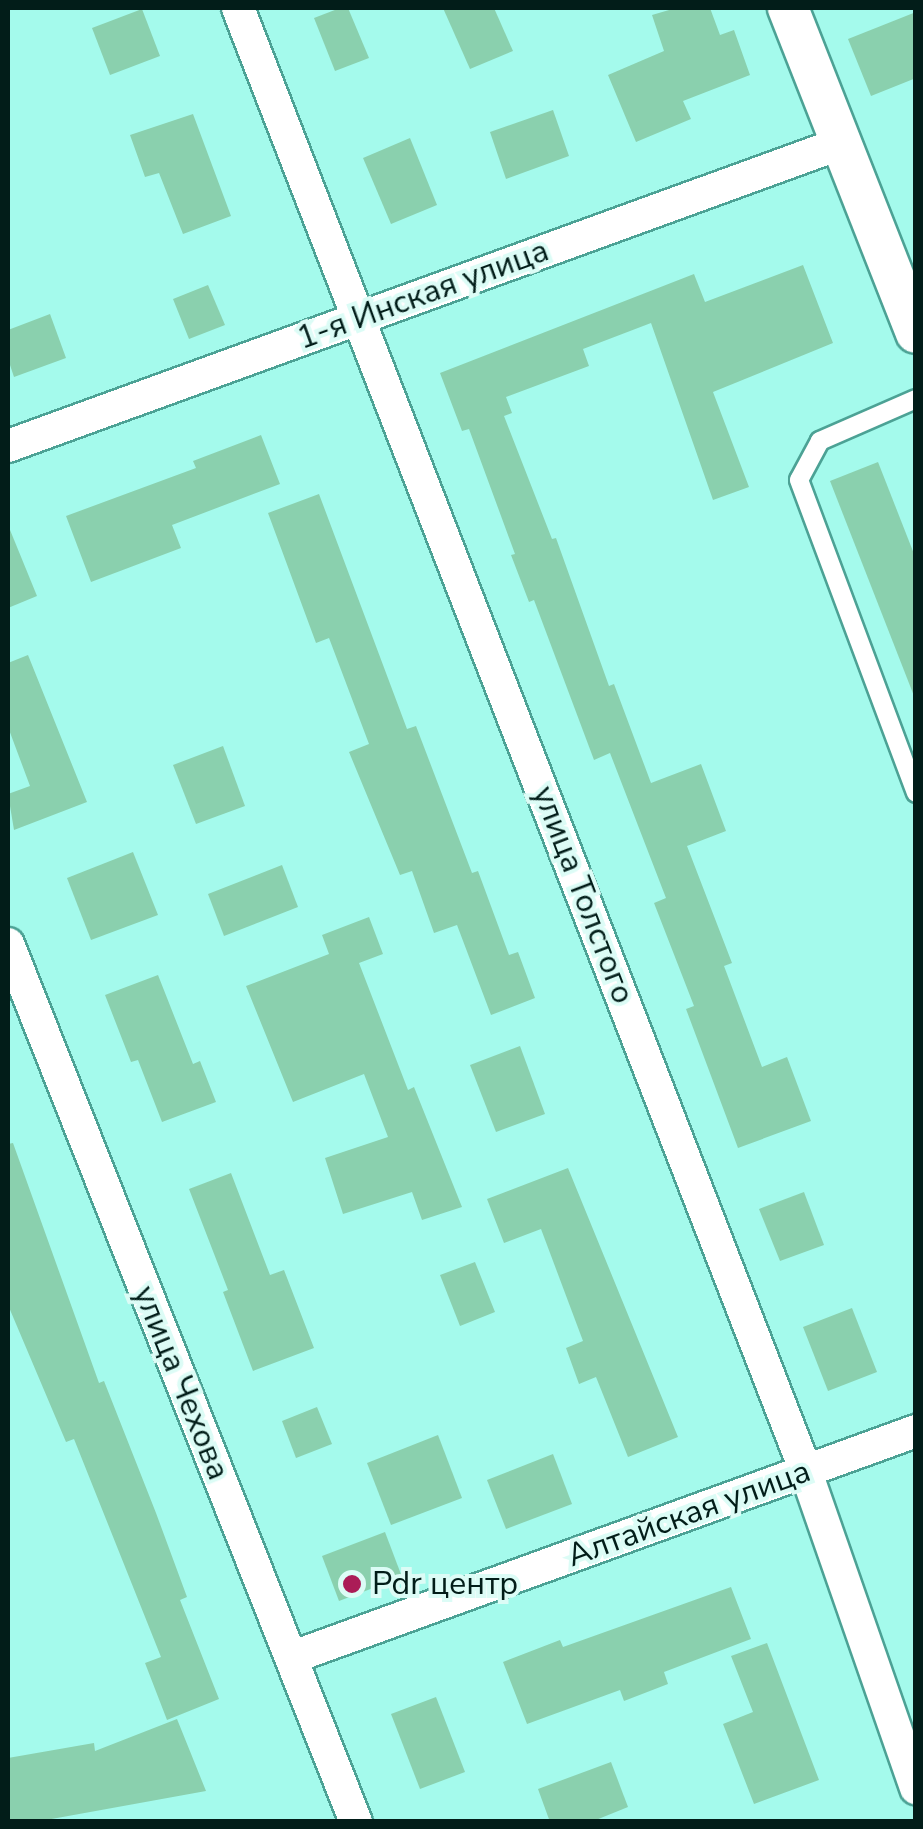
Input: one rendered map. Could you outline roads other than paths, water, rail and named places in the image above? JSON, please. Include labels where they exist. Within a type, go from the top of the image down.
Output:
[{"type":"street","name":"улица Толстого","points":[[238,8],[806,1472],[916,1788]]},
{"type":"street","points":[[788,8],[916,333]]},
{"type":"street","name":"1-я Инская улица","points":[[8,446],[839,144]]},
{"type":"street","name":"улица Чехова","points":[[8,944],[356,1822]]},
{"type":"street","name":"Алтайская улица","points":[[293,1657],[916,1430]]},
{"type":"lane","points":[[916,399],[820,442],[799,480],[916,793]]},
{"type":"place","name":"Pdr центр","points":[[352,1584]]}]
